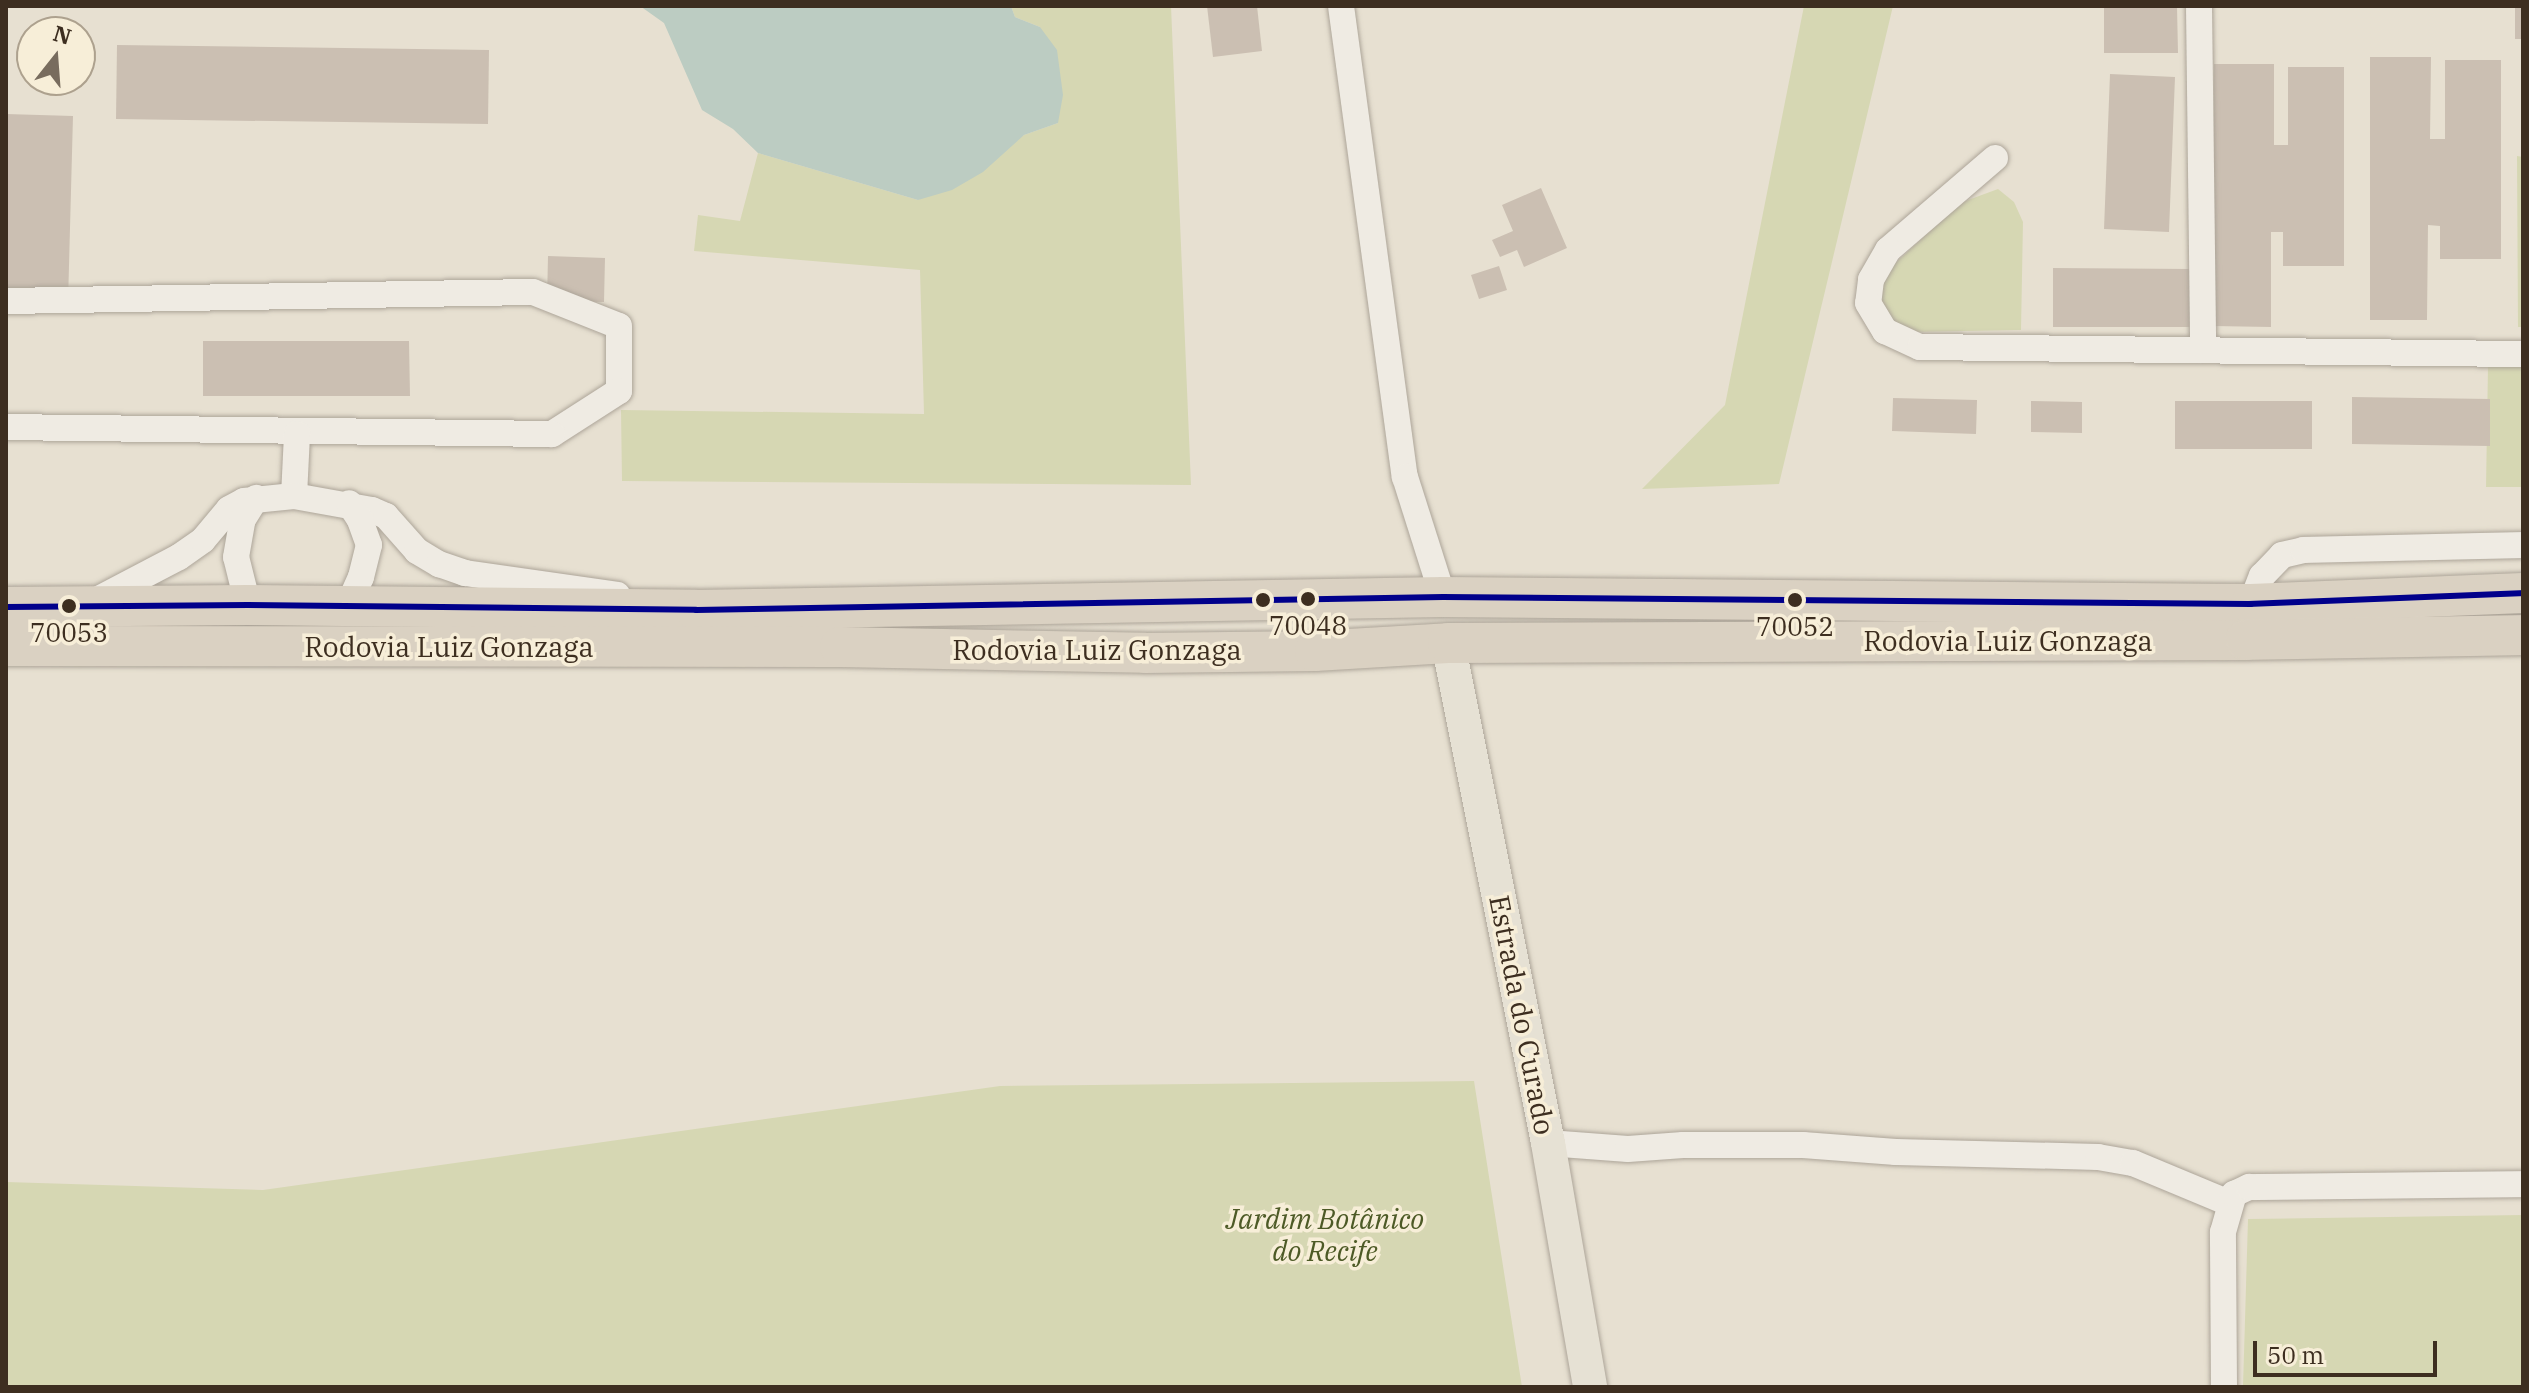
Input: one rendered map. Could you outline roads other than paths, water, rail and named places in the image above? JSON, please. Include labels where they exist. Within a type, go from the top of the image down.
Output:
[{"type":"highway","name":"Rodovia Luiz Gonzaga","points":[[6,607],[248,605],[696,610],[1443,597],[2251,604],[2523,593]]},
{"type":"highway","name":"Rodovia Luiz Gonzaga","points":[[6,646],[840,647],[1145,653],[1315,651],[1448,643],[2246,640],[2523,635]]},
{"type":"main road","name":"Estrada do Curado","points":[[1448,643],[1548,1143],[1590,1387]]},
{"type":"lane","points":[[1341,6],[1405,477],[1443,597]]},
{"type":"lane","points":[[2199,6],[2203,350]]},
{"type":"lane","points":[[1995,158],[1888,250],[1871,280],[1868,303],[1885,331],[1920,347],[2523,354]]},
{"type":"lane","points":[[6,301],[533,292],[619,326],[619,391],[552,434],[297,434],[6,427]]},
{"type":"lane","points":[[294,496],[297,434]]},
{"type":"lane","points":[[83,607],[179,557],[203,540],[229,509],[256,498],[294,496],[349,503],[386,516],[417,551],[439,564],[465,573],[591,590],[696,610]]},
{"type":"lane","points":[[248,605],[236,557],[243,519],[256,498]]},
{"type":"lane","points":[[348,606],[364,569],[369,545],[360,520],[349,503]]},
{"type":"lane","points":[[2251,604],[2262,576],[2282,555],[2303,550],[2523,545]]},
{"type":"lane","points":[[1548,1143],[1628,1149],[1697,1145],[1803,1145],[1896,1152],[2098,1157],[2133,1163],[2229,1203]]},
{"type":"lane","points":[[2224,1387],[2223,1232],[2234,1194],[2249,1187],[2523,1184]]},
{"type":"place","name":"70048","points":[[1308,599]]},
{"type":"place","name":"70052","points":[[1795,600]]},
{"type":"place","name":"70053","points":[[69,606]]},
{"type":"park label","name":"Jardim Botânico do Recife","points":[[1325,1235]]}]
